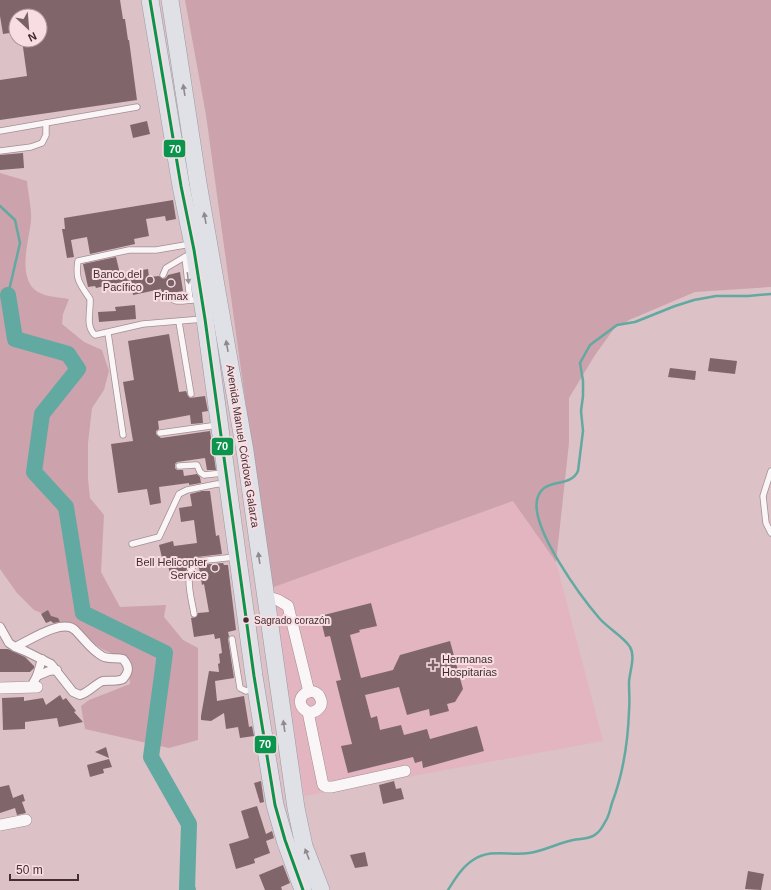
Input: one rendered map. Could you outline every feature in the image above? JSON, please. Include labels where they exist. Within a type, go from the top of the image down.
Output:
[{"type":"main road","name":"Avenida Manuel Córdova Galarza","points":[[150,0],[191,250],[196,299],[205,319],[242,595],[275,804],[287,847],[303,890]]},
{"type":"main road","name":"Avenida Manuel Córdova Galarza","points":[[170,0],[198,183],[245,451],[296,808],[304,846],[321,890]]},
{"type":"main road","points":[[160,65],[180,61]]},
{"type":"main road","points":[[181,186],[198,183]]},
{"type":"main road","points":[[242,595],[265,596]]},
{"type":"street","points":[[265,596],[278,600],[288,606],[309,692]]},
{"type":"street","points":[[0,627],[9,643],[15,647],[51,664],[74,692],[80,695],[86,693],[103,681],[124,680],[128,674],[128,665],[123,659],[102,656],[95,652],[75,630],[65,626],[55,628],[15,647]]},
{"type":"street","points":[[35,683],[42,659]]},
{"type":"street","points":[[0,688],[35,683],[50,671],[57,670]]},
{"type":"street","points":[[309,692],[318,694],[321,703],[320,707],[317,711],[308,712],[303,710],[300,701],[301,697],[304,693],[309,692]]},
{"type":"street","points":[[308,712],[323,785],[326,787],[405,771]]},
{"type":"street","points":[[0,825],[26,820]]},
{"type":"lane","points":[[0,131],[137,107]]},
{"type":"lane","points":[[0,150],[31,147],[42,143],[46,135],[46,123]]},
{"type":"lane","points":[[191,250],[129,250],[78,261],[77,269],[81,288],[90,299],[89,318],[92,332],[95,335],[144,324],[205,319]]},
{"type":"lane","points":[[163,275],[166,268],[191,250]]},
{"type":"lane","points":[[166,294],[176,302],[196,299]]},
{"type":"lane","points":[[180,322],[191,394]]},
{"type":"lane","points":[[108,333],[123,435]]},
{"type":"lane","points":[[160,433],[220,424]]},
{"type":"lane","points":[[179,466],[197,465],[200,472],[204,475],[226,479]]},
{"type":"lane","points":[[771,471],[763,496],[766,523],[771,533]]},
{"type":"lane","points":[[132,544],[159,537],[179,494],[187,490],[217,484],[226,479]]},
{"type":"lane","points":[[194,614],[188,581],[194,564],[198,561],[237,557]]},
{"type":"lane","points":[[232,639],[240,688],[246,690],[256,688]]},
{"type":"shaded area","points":[[185,0],[771,0],[771,287],[695,292],[616,326],[595,355],[569,398],[569,443],[556,562],[513,501],[271,588],[206,115]]},
{"type":"shaded area","points":[[0,173],[27,181],[31,221],[25,264],[28,280],[32,287],[44,295],[69,299],[63,314],[62,324],[84,342],[102,350],[109,371],[104,390],[92,408],[88,443],[88,479],[90,498],[104,515],[101,572],[120,607],[166,605],[164,617],[183,640],[198,648],[198,740],[169,748],[85,729],[81,706],[89,700],[130,684],[129,671],[117,656],[102,649],[58,620],[34,610],[17,593],[0,569]]},
{"type":"shaded area","name":"Hermanas Hospitarias","points":[[513,500],[556,562],[603,741],[304,796],[271,588]]},
{"type":"building","points":[[0,0],[120,0],[123,19],[125,19],[129,40],[137,100],[0,120],[0,80],[27,76],[23,48],[48,48],[48,8],[8,8],[8,33],[3,34],[0,16]]},
{"type":"building","points":[[147,121],[150,134],[133,138],[130,125]]},
{"type":"building","points":[[23,153],[24,168],[0,170],[0,155]]},
{"type":"building","points":[[173,200],[176,219],[166,221],[165,216],[146,219],[149,236],[134,239],[135,244],[90,254],[87,237],[71,240],[74,257],[67,258],[62,229],[65,229],[64,218]]},
{"type":"building","points":[[116,257],[120,274],[148,269],[149,277],[159,276],[163,279],[168,275],[180,272],[183,291],[171,293],[165,290],[162,294],[161,289],[133,295],[131,280],[96,288],[95,286],[88,287],[83,264]]},
{"type":"building","points":[[135,305],[136,319],[99,322],[98,312],[116,311],[115,307]]},
{"type":"building","points":[[169,334],[179,392],[186,391],[190,398],[205,396],[208,411],[202,412],[203,423],[191,424],[190,415],[158,421],[159,429],[156,431],[156,434],[161,438],[210,431],[216,470],[207,470],[205,458],[177,462],[175,464],[175,468],[177,470],[183,470],[184,476],[197,474],[200,477],[201,483],[159,487],[161,503],[150,505],[147,489],[118,493],[111,444],[133,441],[123,382],[134,380],[128,341]]},
{"type":"building","points":[[710,358],[737,361],[735,374],[708,371]]},
{"type":"building","points":[[670,368],[696,371],[695,380],[668,377]]},
{"type":"building","points":[[210,491],[216,536],[219,535],[222,554],[197,557],[190,563],[186,571],[170,574],[167,561],[163,562],[159,545],[173,541],[174,546],[197,543],[194,520],[181,522],[179,508],[192,506],[190,494]]},
{"type":"building","points":[[223,563],[224,565],[228,565],[236,630],[228,632],[234,678],[215,681],[217,701],[244,696],[249,727],[252,726],[254,736],[240,738],[238,727],[226,729],[224,713],[211,721],[201,720],[209,671],[219,672],[219,654],[222,653],[220,638],[215,639],[214,634],[194,637],[191,618],[196,617],[198,613],[209,612],[204,584],[202,585],[199,568],[197,568],[200,565]]},
{"type":"building","points":[[371,603],[377,626],[359,630],[360,632],[350,635],[361,678],[393,670],[400,655],[450,641],[463,689],[455,702],[447,704],[449,711],[430,716],[429,709],[407,715],[399,687],[365,695],[371,718],[377,716],[380,730],[401,725],[404,735],[427,729],[430,739],[477,726],[484,751],[423,768],[422,761],[415,763],[413,757],[348,773],[341,746],[352,744],[336,681],[341,680],[330,636],[325,637],[320,616]]},
{"type":"building","points":[[48,610],[51,616],[58,618],[60,622],[53,623],[51,621],[46,623],[41,614]]},
{"type":"building","points":[[0,649],[8,649],[25,657],[34,666],[34,668],[30,672],[0,672]]},
{"type":"building","points":[[60,695],[63,700],[66,698],[76,711],[74,712],[83,722],[59,727],[57,718],[25,722],[25,729],[3,730],[2,698],[24,697],[24,701],[43,698],[46,705]]},
{"type":"building","points":[[106,747],[109,758],[95,752]]},
{"type":"building","points":[[109,759],[112,767],[103,769],[104,773],[90,777],[87,765]]},
{"type":"building","points":[[261,781],[264,802],[260,803],[254,783]]},
{"type":"building","points":[[394,781],[396,789],[401,788],[404,799],[383,804],[379,785]]},
{"type":"building","points":[[9,785],[13,798],[23,794],[25,801],[22,802],[26,813],[17,815],[15,808],[0,813],[0,787]]},
{"type":"building","points":[[257,806],[266,834],[272,831],[274,838],[266,841],[270,853],[254,859],[255,863],[236,869],[229,844],[249,838],[241,811]]},
{"type":"building","points":[[365,852],[368,866],[355,868],[350,855]]},
{"type":"building","points":[[283,865],[290,883],[281,887],[282,890],[265,890],[259,875]]},
{"type":"building","points":[[748,871],[764,874],[761,890],[745,889]]},
{"type":"waterway","points":[[0,206],[15,220],[20,243],[8,295]]},
{"type":"waterway","points":[[448,890],[465,866],[480,856],[494,853],[529,853],[540,851],[567,841],[593,836],[600,830],[608,818],[619,781],[627,734],[632,651],[628,644],[600,619],[581,595],[549,545],[537,513],[537,500],[544,488],[569,480],[578,471],[583,431],[581,411],[583,381],[580,363],[590,345],[617,325],[635,322],[694,300],[716,296],[771,294]]},
{"type":"waterway","points":[[8,295],[15,339],[68,354],[78,369],[42,414],[34,472],[66,507],[83,613],[165,653],[151,757],[189,824],[188,890]]},
{"type":"transit line","name":"70","points":[[150,0],[205,319],[254,676],[275,805],[285,840],[303,890]]},
{"type":"place","name":"Banco del Pacífico","points":[[150,280]]},
{"type":"place","name":"Primax","points":[[171,283]]},
{"type":"place","name":"Bell Helicopter Service","points":[[215,568]]},
{"type":"place","name":"Sagrado corazón","points":[[246,620]]},
{"type":"place","name":"Hermanas Hospitarias","points":[[433,665]]}]
